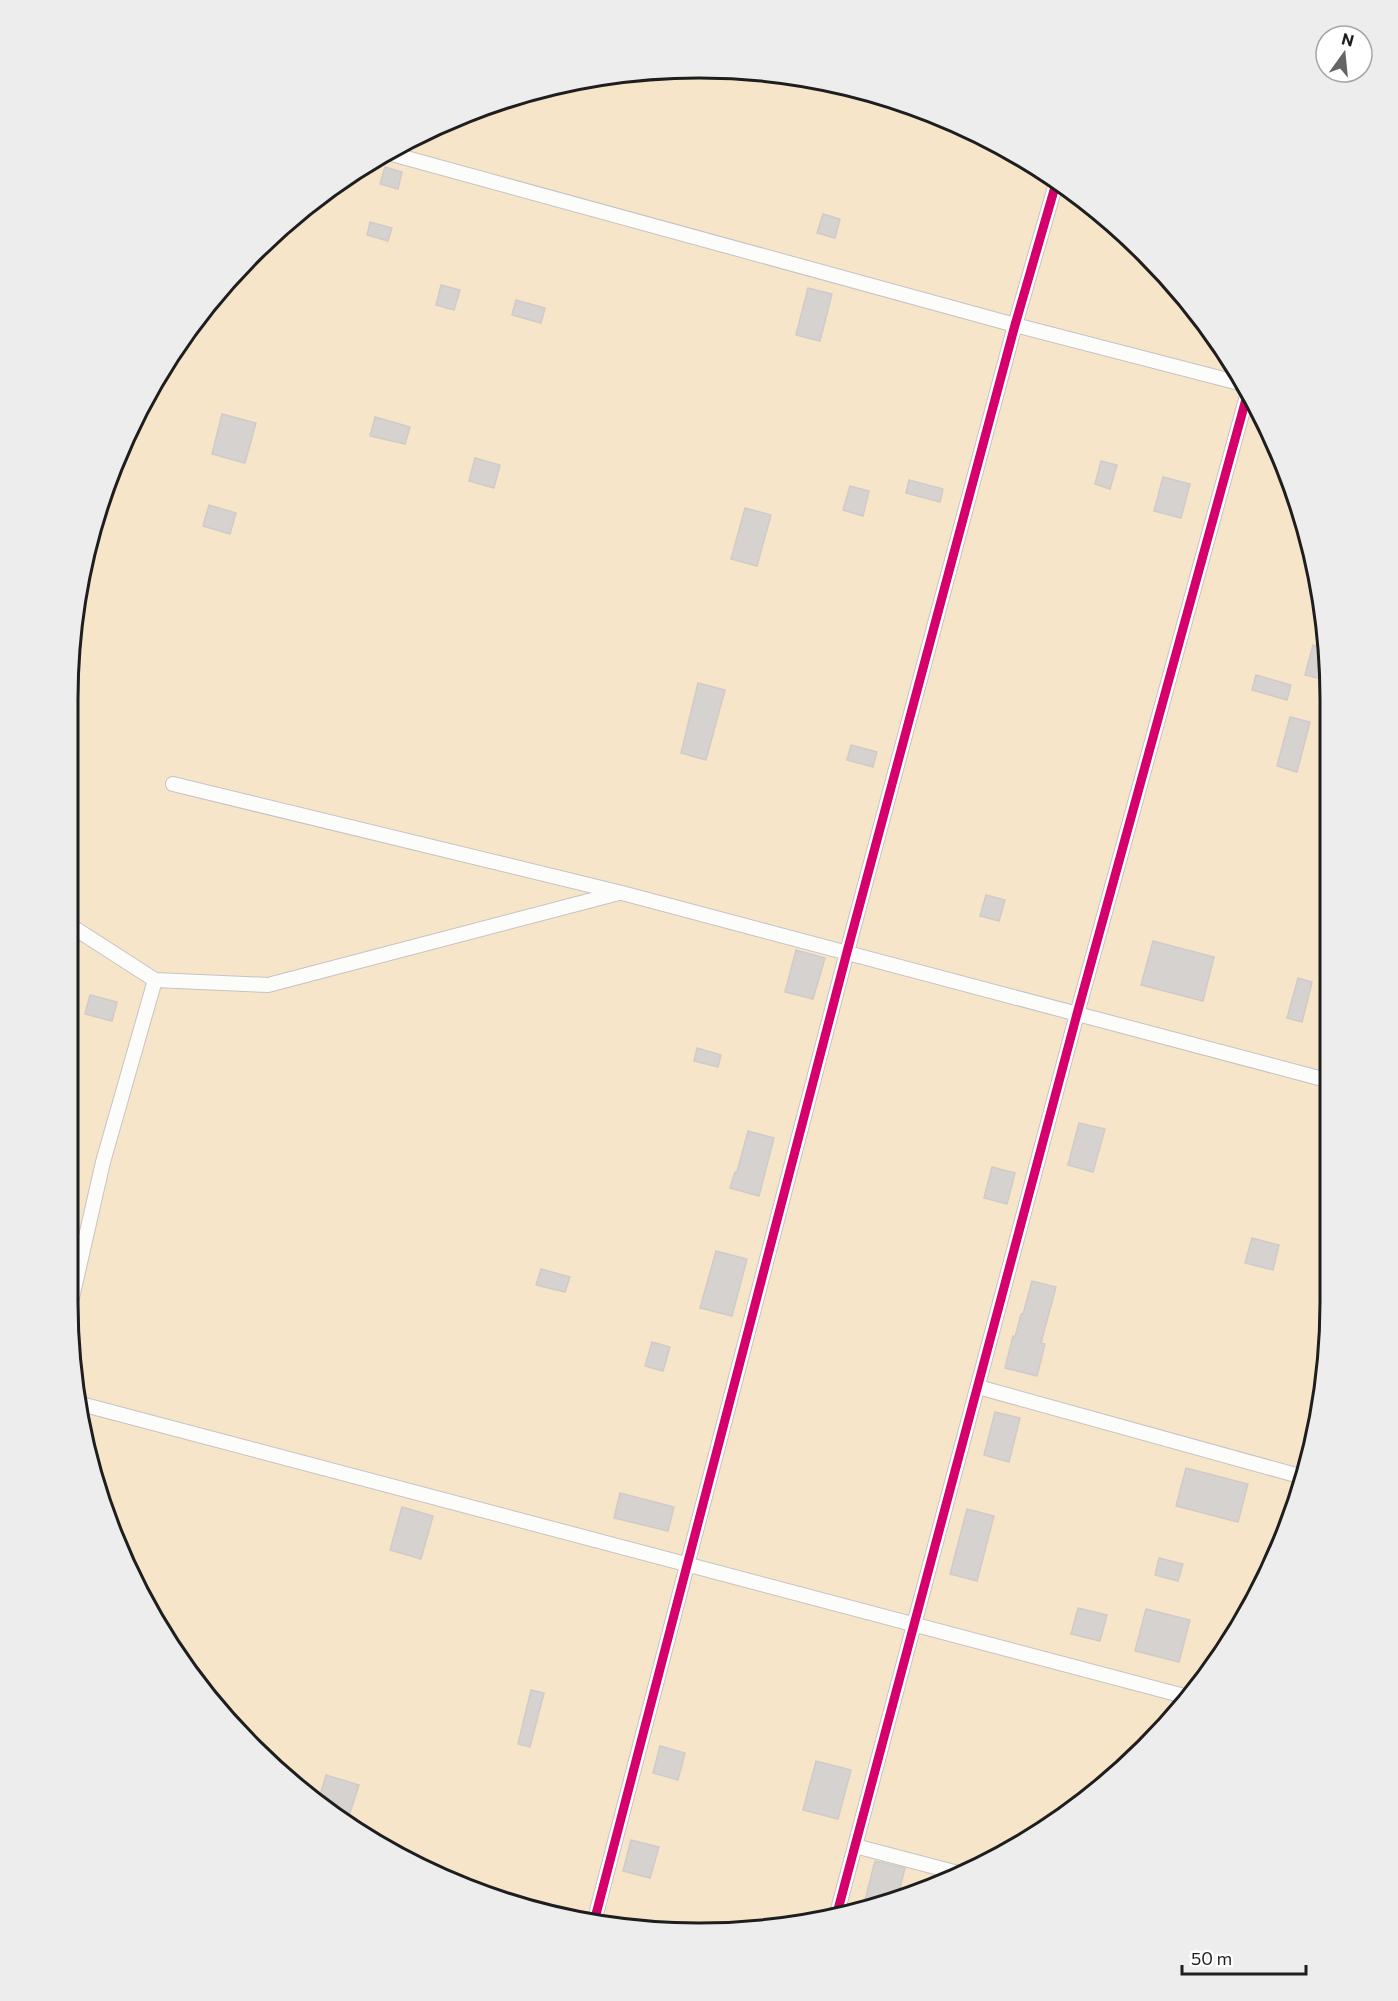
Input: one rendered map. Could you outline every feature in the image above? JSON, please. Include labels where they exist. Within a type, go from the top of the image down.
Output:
[{"type":"street","points":[[398,156],[1015,325],[1233,381]]},
{"type":"street","points":[[596,1914],[847,952],[1015,325],[1054,190]]},
{"type":"street","points":[[839,1907],[1077,1014],[1245,403]]},
{"type":"street","points":[[173,784],[622,893],[1320,1078]]},
{"type":"street","points":[[78,930],[155,980],[268,985],[622,893]]},
{"type":"street","points":[[78,1272],[103,1162],[155,980]]},
{"type":"street","points":[[978,1387],[1295,1475]]},
{"type":"street","points":[[87,1406],[1180,1694]]},
{"type":"street","points":[[855,1846],[949,1871]]},
{"type":"sand","points":[[699,78],[740,79],[820,90],[860,99],[937,125],[1010,161],[1044,183],[1077,206],[1138,260],[1192,321],[1237,388],[1256,424],[1273,461],[1299,538],[1315,618],[1320,699],[1320,1302],[1319,1343],[1308,1423],[1299,1463],[1273,1540],[1256,1577],[1215,1647],[1192,1680],[1138,1741],[1077,1795],[1010,1840],[937,1876],[860,1902],[820,1911],[740,1922],[658,1922],[618,1918],[538,1902],[461,1876],[388,1840],[321,1795],[260,1741],[206,1680],[161,1612],[125,1540],[99,1463],[83,1383],[79,1343],[78,699],[83,618],[99,538],[125,461],[142,424],[161,388],[206,321],[260,260],[321,206],[354,183],[424,142],[461,125],[538,99],[578,90],[658,79]]},
{"type":"building","points":[[385,167],[402,172],[398,189],[380,184]]},
{"type":"building","points":[[823,214],[840,219],[835,238],[817,233]]},
{"type":"building","points":[[370,222],[392,228],[388,241],[367,235]]},
{"type":"building","points":[[441,285],[460,290],[454,310],[436,305]]},
{"type":"building","points":[[808,288],[832,294],[820,341],[796,335]]},
{"type":"building","points":[[516,300],[545,308],[541,323],[512,315]]},
{"type":"building","points":[[222,414],[256,423],[245,463],[212,454]]},
{"type":"building","points":[[375,417],[410,427],[405,444],[370,436]]},
{"type":"building","points":[[475,458],[500,465],[494,488],[469,481]]},
{"type":"building","points":[[1101,461],[1117,465],[1110,489],[1095,484]]},
{"type":"building","points":[[1163,477],[1190,484],[1181,518],[1154,511]]},
{"type":"building","points":[[909,480],[943,489],[940,502],[906,493]]},
{"type":"building","points":[[850,486],[869,491],[863,516],[843,510]]},
{"type":"building","points":[[209,505],[236,513],[230,534],[203,526]]},
{"type":"building","points":[[745,508],[771,515],[757,566],[731,559]]},
{"type":"building","points":[[1313,645],[1318,646],[1319,678],[1305,675]]},
{"type":"building","points":[[1256,675],[1291,685],[1287,700],[1252,690]]},
{"type":"building","points":[[698,683],[725,690],[706,760],[681,753]]},
{"type":"building","points":[[1290,717],[1310,722],[1297,772],[1277,766]]},
{"type":"building","points":[[851,745],[877,752],[873,767],[847,760]]},
{"type":"building","points":[[986,895],[1005,900],[999,921],[980,916]]},
{"type":"building","points":[[1153,941],[1214,957],[1203,1001],[1141,985]]},
{"type":"building","points":[[796,950],[825,958],[813,999],[785,992]]},
{"type":"building","points":[[1298,978],[1312,982],[1302,1022],[1287,1018]]},
{"type":"building","points":[[90,995],[117,1002],[112,1021],[85,1014]]},
{"type":"building","points":[[697,1048],[721,1055],[718,1067],[694,1061]]},
{"type":"building","points":[[1079,1123],[1105,1129],[1093,1172],[1068,1165]]},
{"type":"building","points":[[748,1131],[774,1138],[759,1196],[730,1188],[735,1172],[737,1172]]},
{"type":"building","points":[[992,1167],[1015,1173],[1007,1204],[984,1198]]},
{"type":"building","points":[[1252,1238],[1279,1245],[1273,1270],[1245,1263]]},
{"type":"building","points":[[716,1251],[747,1259],[732,1316],[700,1308]]},
{"type":"building","points":[[541,1269],[570,1277],[565,1292],[536,1285]]},
{"type":"building","points":[[1032,1281],[1056,1287],[1041,1343],[1045,1344],[1037,1376],[1005,1368],[1013,1336],[1015,1337],[1021,1314],[1023,1314]]},
{"type":"building","points":[[652,1342],[670,1347],[663,1371],[645,1366]]},
{"type":"building","points":[[995,1412],[1020,1418],[1009,1462],[984,1455]]},
{"type":"building","points":[[1186,1468],[1248,1484],[1238,1522],[1176,1506]]},
{"type":"building","points":[[620,1493],[674,1507],[668,1531],[614,1518]]},
{"type":"building","points":[[402,1507],[433,1516],[421,1559],[390,1550]]},
{"type":"building","points":[[967,1509],[994,1516],[977,1581],[950,1574]]},
{"type":"building","points":[[1159,1558],[1183,1564],[1178,1581],[1155,1575]]},
{"type":"building","points":[[1078,1608],[1107,1615],[1100,1641],[1071,1634]]},
{"type":"building","points":[[1146,1609],[1190,1620],[1179,1662],[1135,1651]]},
{"type":"building","points":[[531,1690],[544,1693],[530,1747],[518,1744]]},
{"type":"building","points":[[660,1746],[685,1753],[678,1780],[653,1773]]},
{"type":"building","points":[[816,1761],[851,1770],[838,1819],[803,1810]]},
{"type":"building","points":[[326,1775],[359,1785],[349,1815],[320,1794]]},
{"type":"building","points":[[631,1840],[659,1847],[650,1878],[623,1871]]},
{"type":"building","points":[[875,1861],[905,1868],[900,1890],[865,1900]]},
{"type":"cycle path","points":[[596,1914],[847,952],[1015,325],[1054,190]]},
{"type":"cycle path","points":[[839,1907],[1077,1014],[1245,403]]}]
